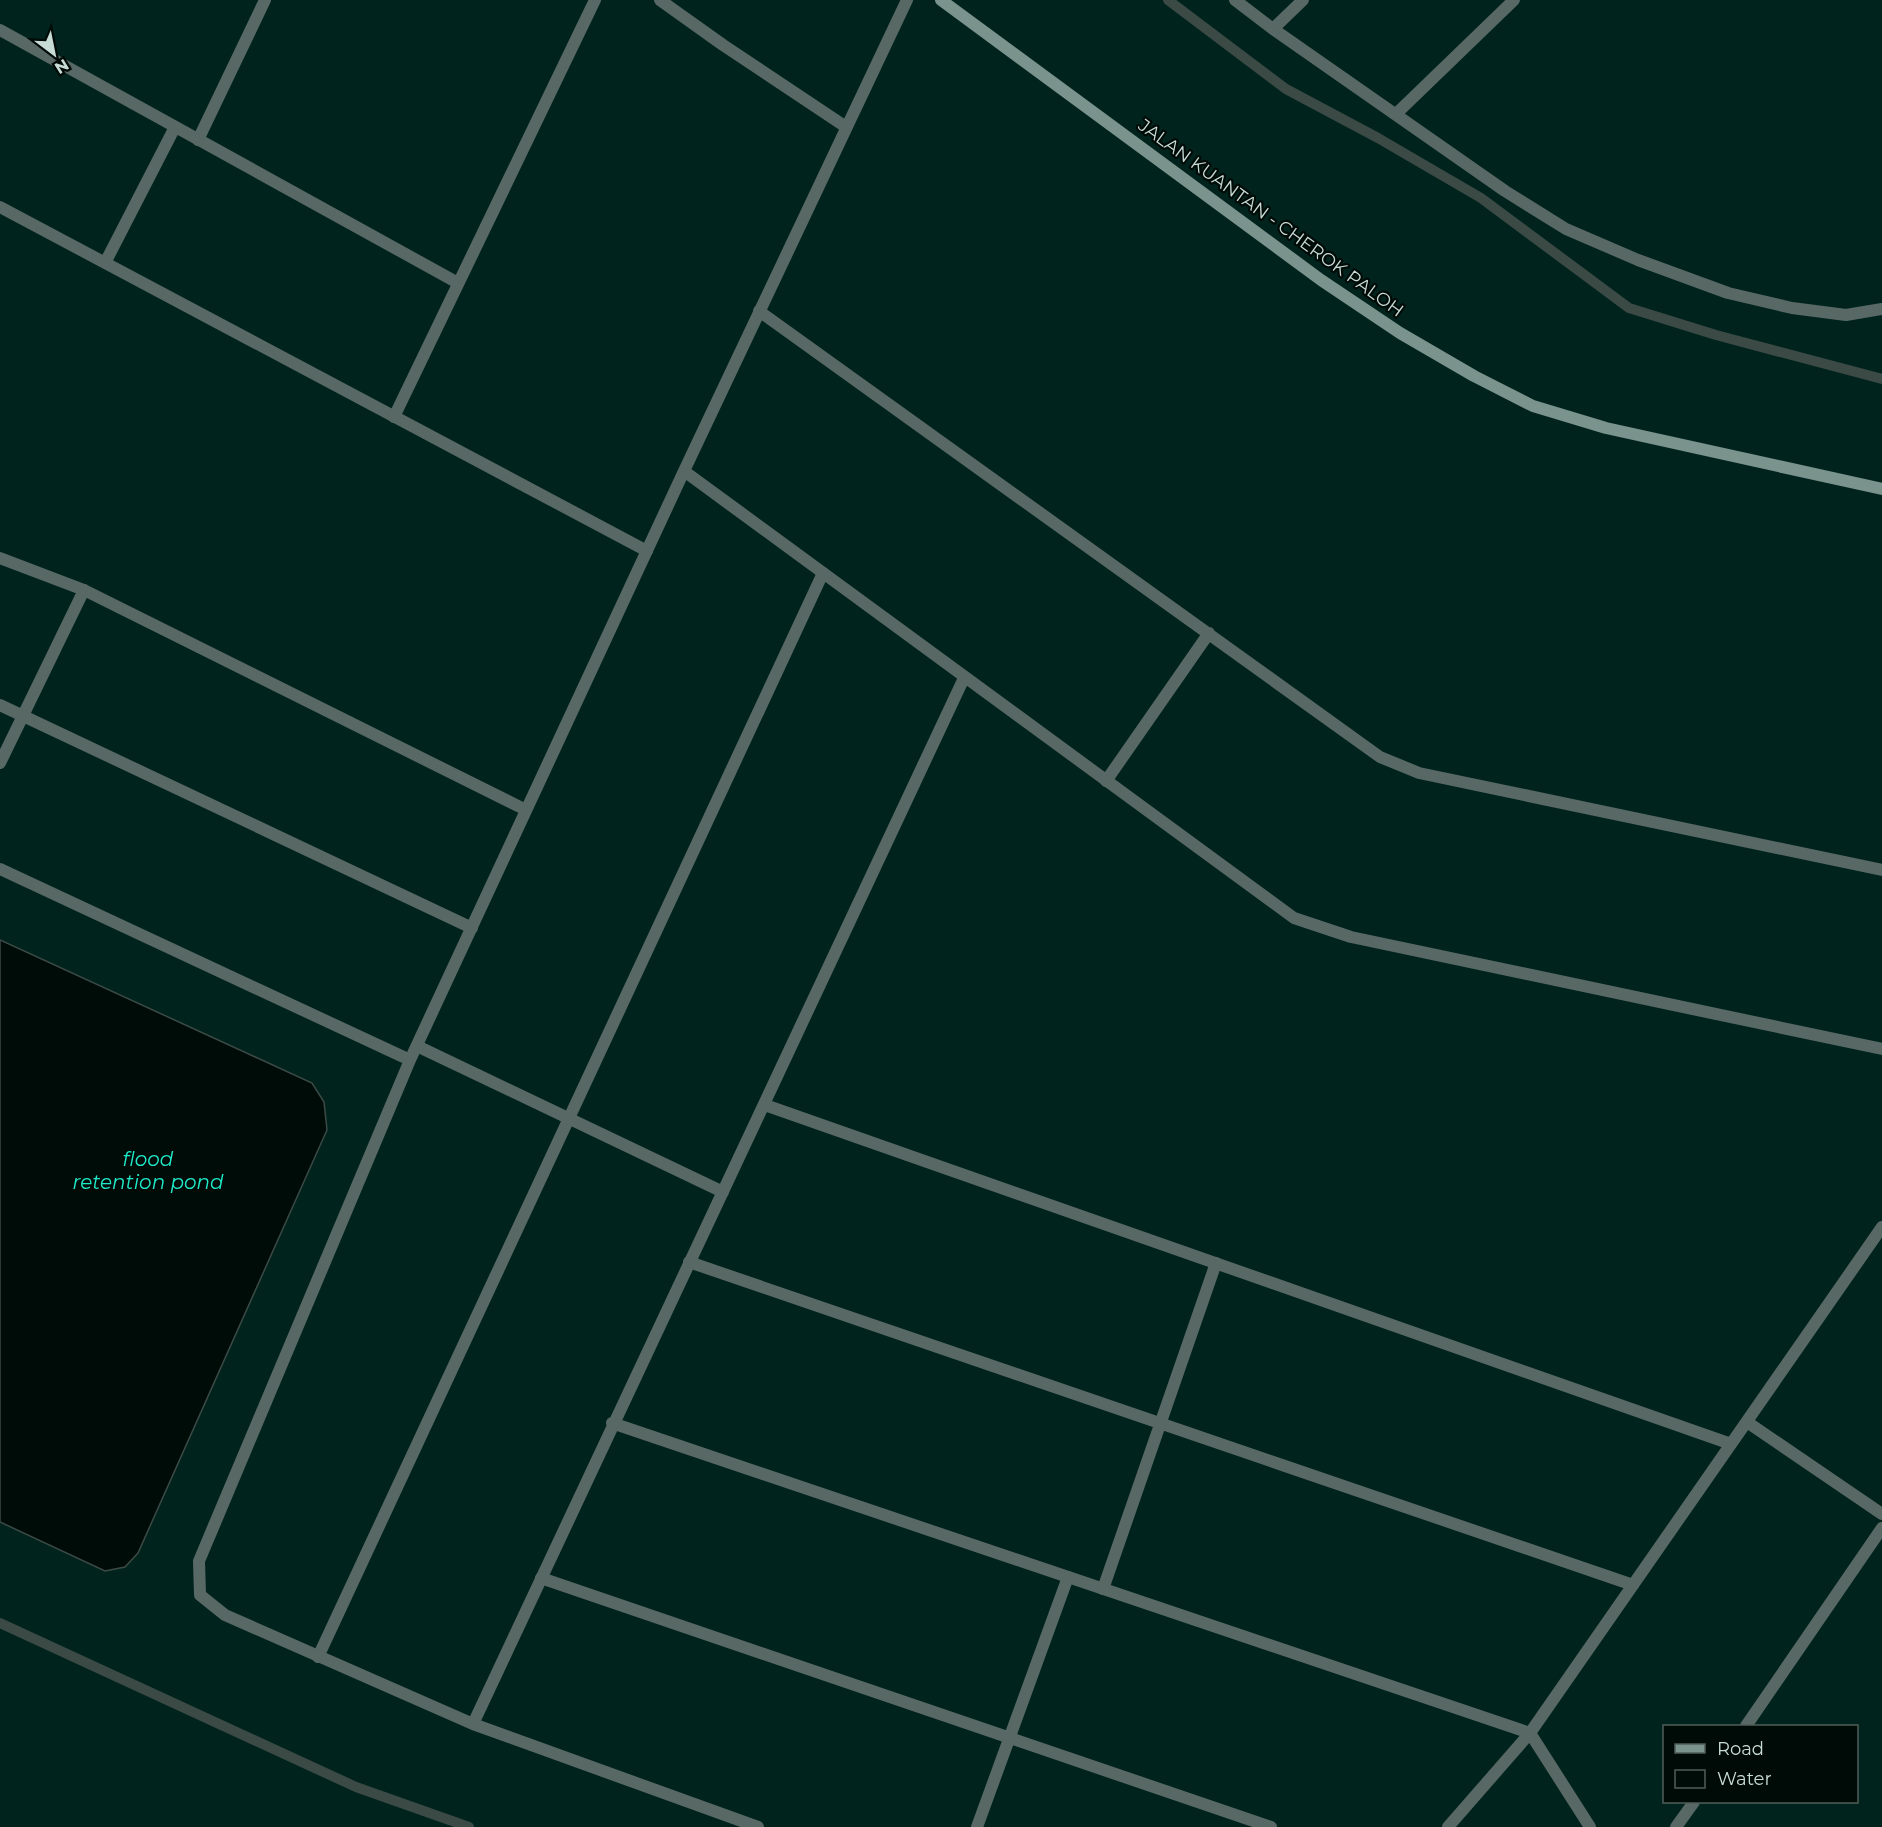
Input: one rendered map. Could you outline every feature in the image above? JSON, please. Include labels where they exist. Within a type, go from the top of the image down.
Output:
[{"type":"street","points":[[198,140],[265,0]]},
{"type":"street","points":[[394,417],[595,0]]},
{"type":"street","points":[[660,0],[846,127]]},
{"type":"street","points":[[758,1827],[473,1724],[225,1615],[200,1595],[199,1561],[410,1060],[759,311],[907,0]]},
{"type":"street","name":"JALAN KUANTAN - CHEROK PALOH","points":[[941,0],[1321,280],[1400,333],[1474,376],[1533,406],[1606,428],[1882,489]]},
{"type":"street","points":[[1235,0],[1505,191],[1566,229],[1638,260],[1728,293],[1792,308],[1846,315],[1882,309]]},
{"type":"street","points":[[1273,29],[1303,0]]},
{"type":"street","points":[[1396,114],[1514,0]]},
{"type":"street","points":[[0,30],[458,283]]},
{"type":"street","points":[[105,263],[175,127]]},
{"type":"street","points":[[0,207],[647,551]]},
{"type":"street","points":[[759,311],[1380,757],[1419,773],[1882,870]]},
{"type":"street","points":[[684,471],[1294,918],[1351,937],[1882,1047]]},
{"type":"street","points":[[0,558],[84,590],[526,810]]},
{"type":"street","points":[[318,1657],[823,573]]},
{"type":"street","points":[[0,763],[84,590]]},
{"type":"street","points":[[1106,781],[1209,633]]},
{"type":"street","points":[[473,1724],[612,1423],[765,1105],[964,678]]},
{"type":"street","points":[[0,705],[472,928]]},
{"type":"street","points":[[0,869],[410,1060]]},
{"type":"street","points":[[417,1046],[723,1192]]},
{"type":"street","points":[[765,1105],[1731,1444]]},
{"type":"street","points":[[1448,1827],[1530,1733],[1882,1227]]},
{"type":"street","points":[[689,1262],[1633,1585]]},
{"type":"street","points":[[1103,1589],[1216,1263]]},
{"type":"street","points":[[1747,1422],[1882,1514]]},
{"type":"street","points":[[612,1423],[1530,1733],[1590,1827]]},
{"type":"street","points":[[1747,1725],[1882,1528]]},
{"type":"street","points":[[977,1827],[1068,1577]]},
{"type":"street","points":[[541,1578],[1271,1827]]},
{"type":"street","points":[[1676,1827],[1693,1803]]},
{"type":"water","name":"flood retention pond","points":[[0,940],[312,1083],[324,1102],[327,1130],[138,1553],[125,1567],[105,1571],[0,1522]]},
{"type":"waterway","points":[[1168,0],[1286,89],[1378,138],[1481,198],[1629,308],[1716,335],[1882,379]]},
{"type":"waterway","points":[[0,1623],[356,1787],[469,1827]]}]
